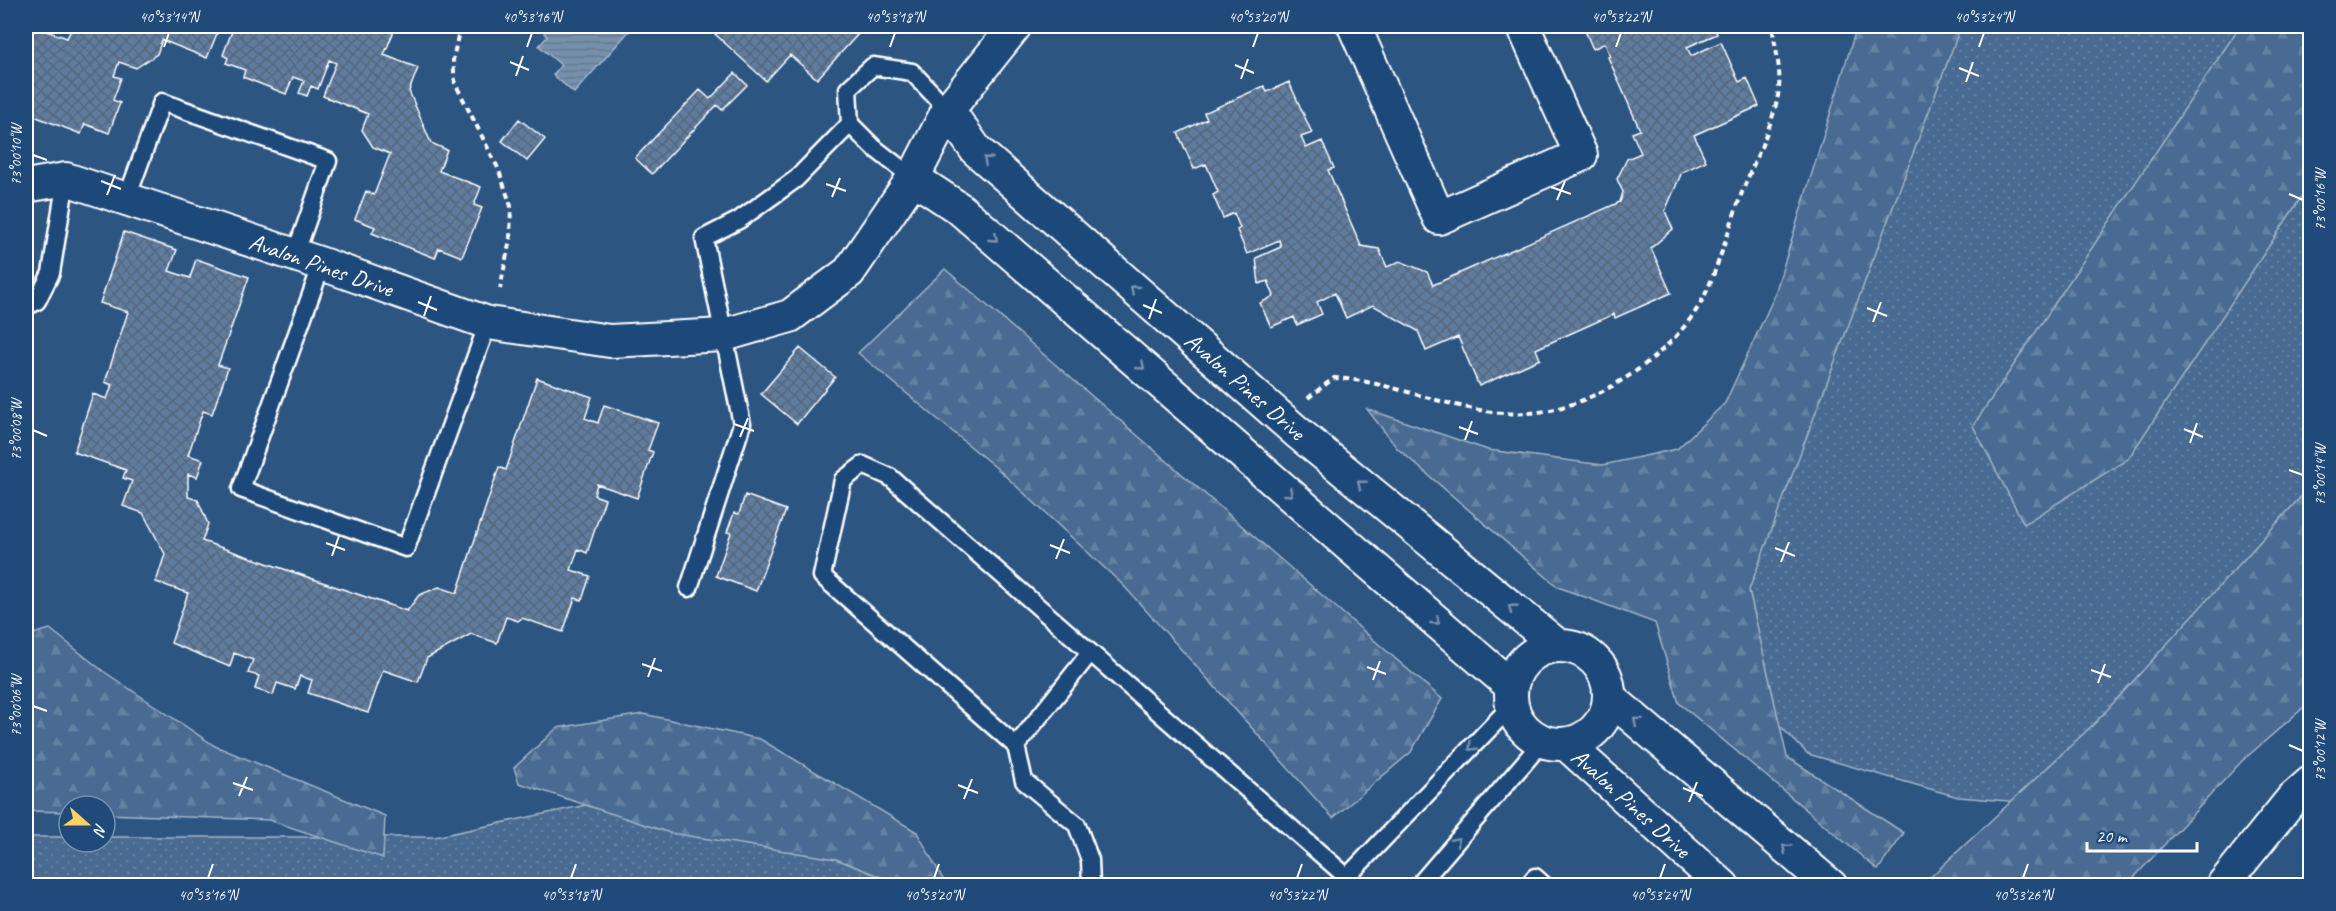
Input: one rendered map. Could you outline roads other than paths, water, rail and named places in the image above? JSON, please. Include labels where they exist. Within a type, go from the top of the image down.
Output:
[{"type":"street","name":"Avalon Pines Drive","points":[[26,186],[66,179],[309,260],[610,341],[724,335],[790,316],[849,272],[913,178],[948,110],[1015,26]]},
{"type":"street","points":[[1354,26],[1439,218],[1581,155],[1523,26]]},
{"type":"street","name":"Avalon Pines Drive","points":[[913,178],[960,209],[1512,695],[1514,713],[1522,727],[1534,737],[1554,742],[1582,739],[1596,729],[1605,714],[1609,697],[1607,681],[1600,666],[1588,654],[1573,647],[1557,645],[1297,432],[976,150],[948,110]]},
{"type":"street","points":[[1512,695],[1518,667],[1529,656],[1557,645]]},
{"type":"street","points":[[1609,697],[1831,885]]},
{"type":"street","name":"Avalon Pines Drive","points":[[1554,742],[1723,885]]},
{"type":"street","points":[[2222,885],[2292,799],[2310,783]]},
{"type":"lane","points":[[913,178],[873,147],[850,124],[848,89],[873,66],[912,72],[948,110]]},
{"type":"lane","points":[[128,198],[162,102],[328,162],[309,260],[241,489],[406,548],[493,310]]},
{"type":"lane","points":[[689,588],[742,424],[704,238],[739,220],[796,179],[850,124]]},
{"type":"lane","points":[[26,307],[37,302],[51,273],[66,179]]},
{"type":"lane","points":[[1091,885],[1090,860],[1077,825],[1024,781],[1016,746],[822,576],[843,480],[863,465],[891,477],[1351,881],[1512,695]]},
{"type":"lane","points":[[1016,746],[1090,653]]},
{"type":"lane","points":[[1418,885],[1554,742]]},
{"type":"lane","points":[[1528,885],[1535,877],[1545,885]]}]
